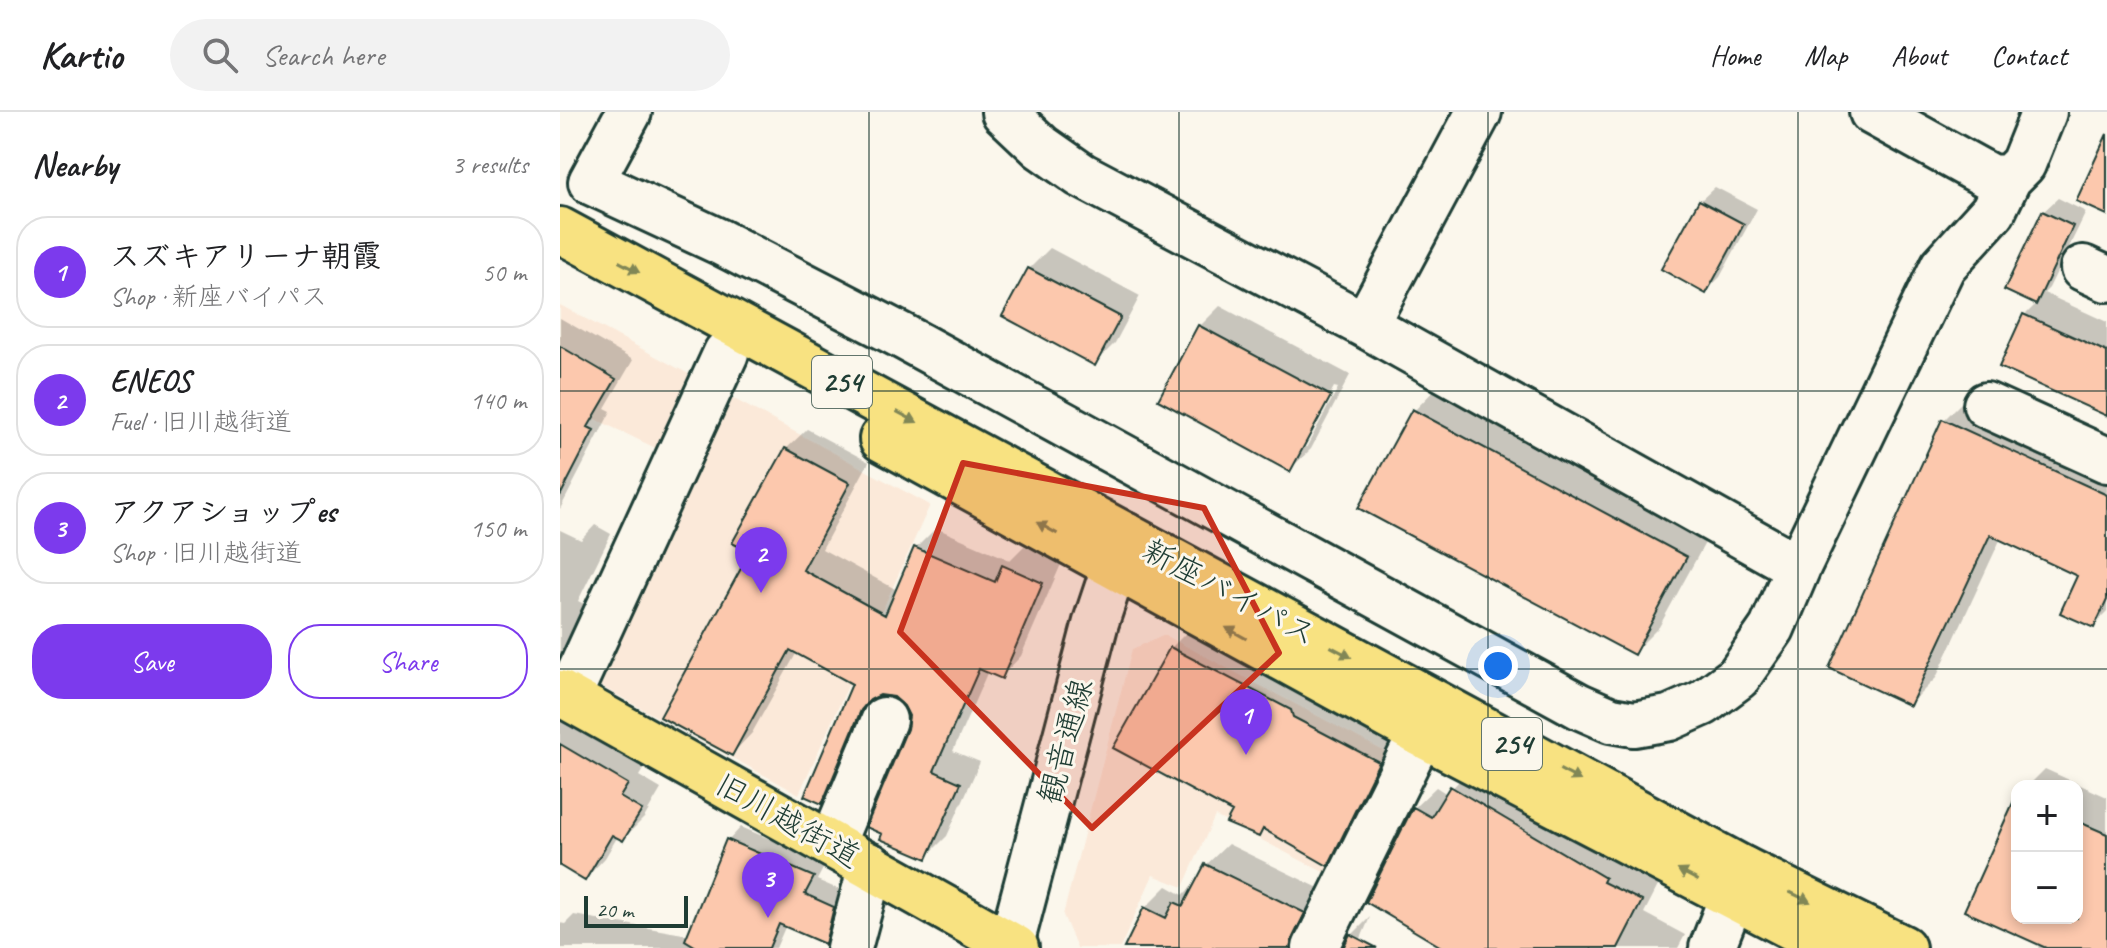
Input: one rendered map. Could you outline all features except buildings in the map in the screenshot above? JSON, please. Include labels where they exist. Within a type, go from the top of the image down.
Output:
[{"type":"main road","name":"新座バイパス","points":[[560,230],[1120,550],[1737,884],[1832,948]]},
{"type":"main road","name":"新座バイパス","points":[[560,264],[726,353],[1120,550],[1421,734],[1737,884],[1903,948]]},
{"type":"main road","name":"旧川越街道","points":[[564,695],[1013,947]]},
{"type":"street","points":[[629,112],[591,182],[720,242],[902,336],[1579,706],[1611,720],[1634,724],[1669,718],[1703,703],[1738,677],[1772,628],[1798,567],[1943,266],[1993,211],[2009,178],[2023,164],[2044,112]]},
{"type":"street","points":[[1004,112],[1041,147],[1081,175],[1365,325],[1798,567]]},
{"type":"street","points":[[1365,325],[1479,112]]},
{"type":"street","points":[[1872,112],[1990,177],[2009,178]]},
{"type":"street","points":[[564,695],[726,353]]},
{"type":"street","points":[[1986,405],[2107,460]]},
{"type":"street","name":"観音通線","points":[[1013,947],[1096,622],[1120,550]]},
{"type":"street","points":[[832,844],[884,720]]},
{"type":"street","points":[[1315,948],[1421,734]]},
{"type":"street","points":[[849,948],[871,866]]},
{"type":"street","points":[[1712,948],[1737,884]]},
{"type":"highlighted area","points":[[963,463],[1204,508],[1279,653],[1092,828],[900,632]]},
{"type":"shaded area","points":[[560,305],[698,379],[668,454],[560,402]]},
{"type":"shaded area","points":[[723,393],[930,505],[799,794],[591,681]]},
{"type":"shaded area","points":[[1165,635],[1389,754],[1335,878],[1215,816],[1183,887],[1153,875],[1120,948],[1077,948],[1063,915],[1132,649]]},
{"type":"place","name":"ENEOS","points":[[761,593]]},
{"type":"place","name":"スズキアリーナ朝霞","points":[[1246,755]]},
{"type":"place","name":"アクアショップes","points":[[768,918]]}]
